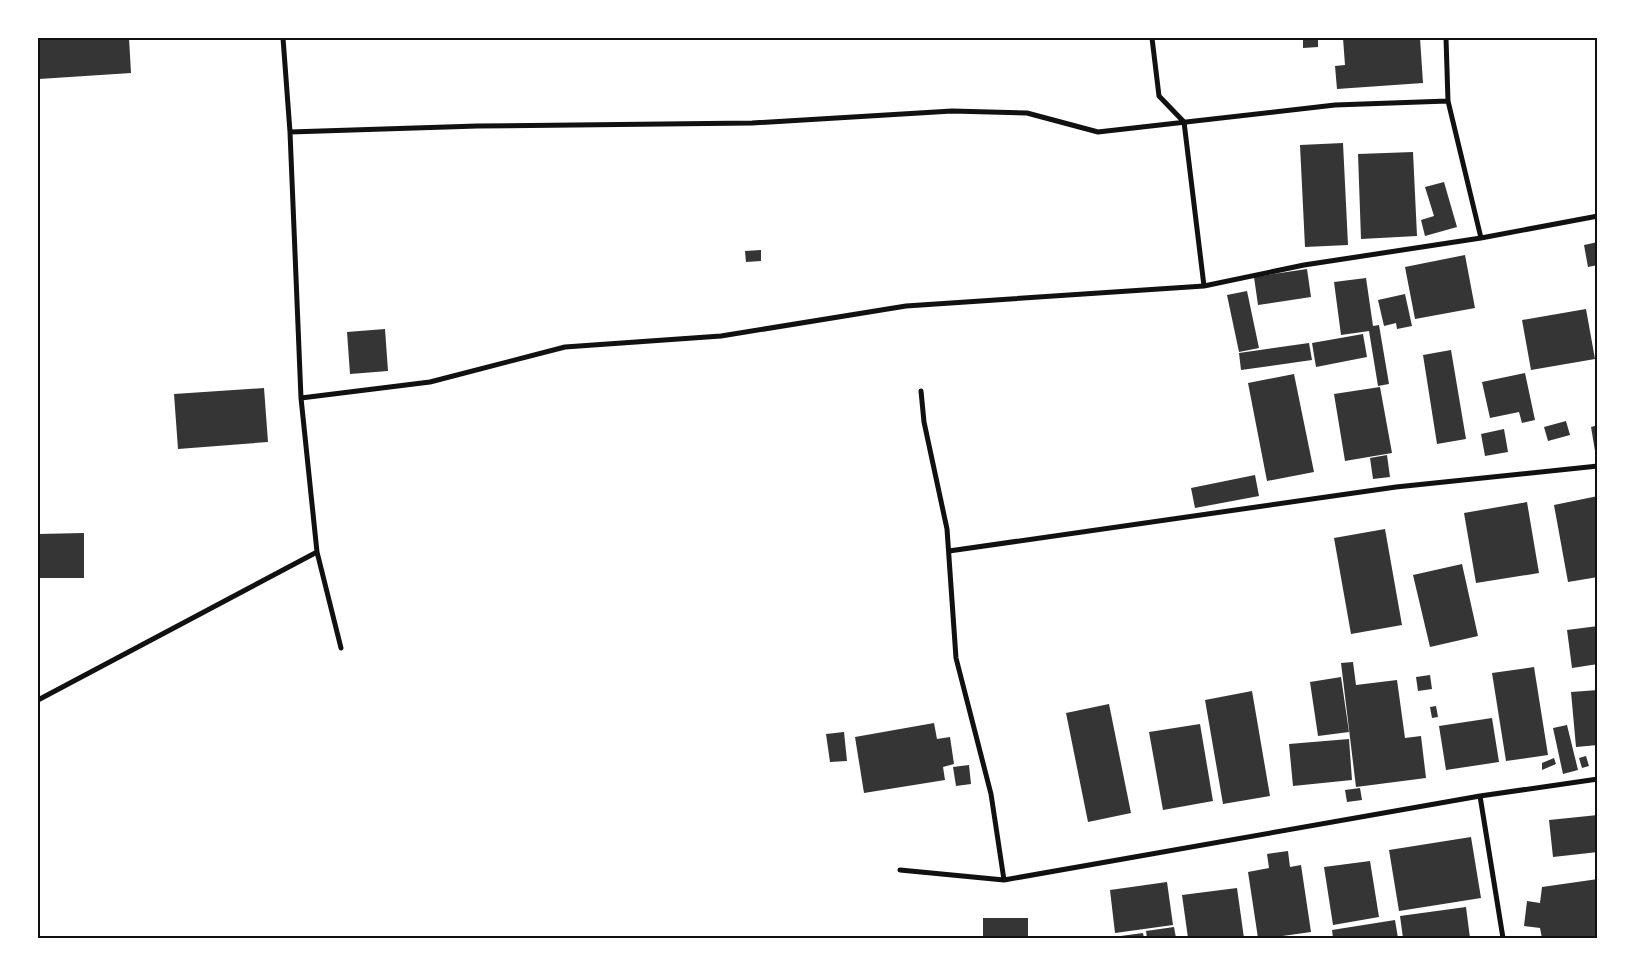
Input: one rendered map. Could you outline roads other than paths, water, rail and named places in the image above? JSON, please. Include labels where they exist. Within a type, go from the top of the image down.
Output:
[{"type":"street","points":[[283,38],[290,132],[301,398],[317,552],[341,648]]},
{"type":"street","points":[[1152,38],[1159,96],[1184,122],[1204,286]]},
{"type":"street","points":[[1446,38],[1448,101],[1482,238]]},
{"type":"street","points":[[290,132],[477,126],[752,123],[952,111],[1027,113],[1098,132],[1335,105],[1448,101]]},
{"type":"street","points":[[301,398],[430,382],[565,347],[721,336],[906,306],[1204,286],[1304,265],[1482,238],[1598,216]]},
{"type":"street","points":[[921,391],[924,422],[947,530],[956,658],[991,794],[1004,880]]},
{"type":"street","points":[[949,551],[1396,487],[1598,466]]},
{"type":"street","points":[[38,700],[317,552]]},
{"type":"street","points":[[900,870],[1004,880],[1480,796],[1598,779]]},
{"type":"street","points":[[1480,796],[1503,938]]}]
